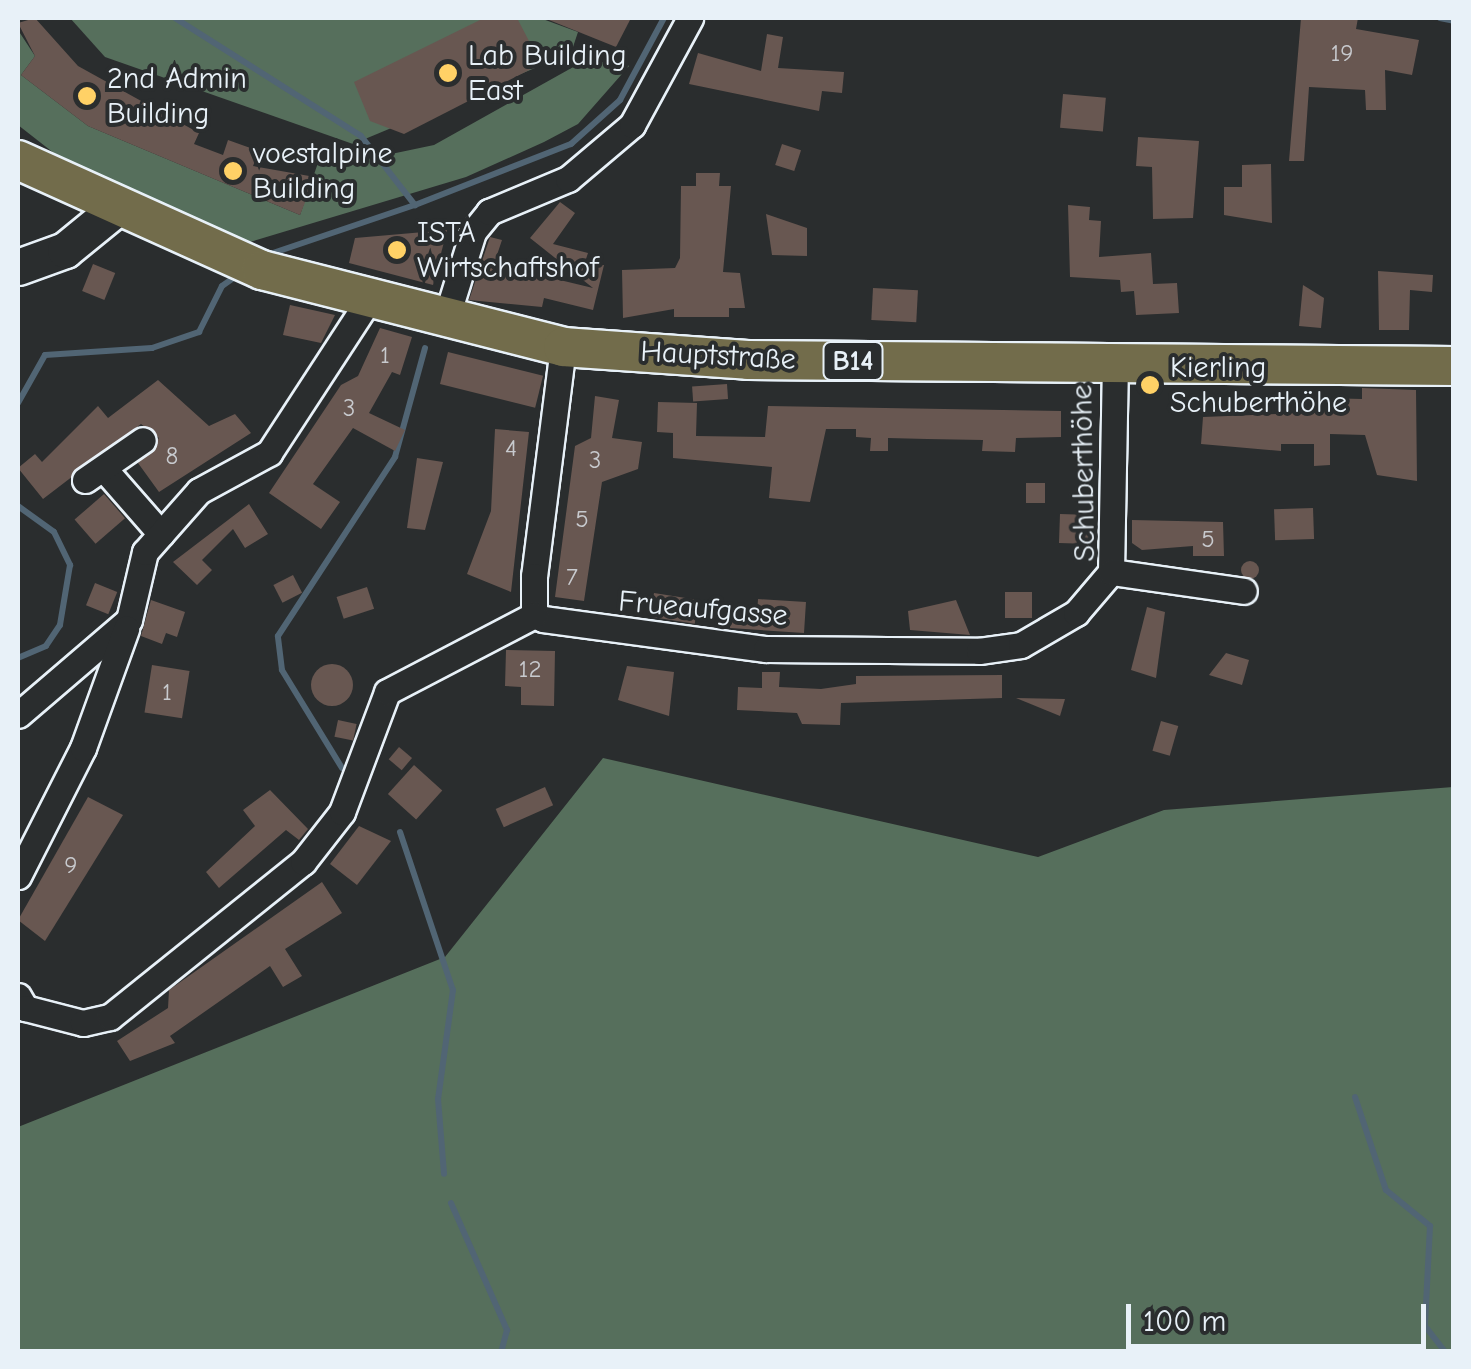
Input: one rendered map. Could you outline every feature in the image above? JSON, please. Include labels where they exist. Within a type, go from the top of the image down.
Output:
[{"type":"main road","name":"Hauptstraße","points":[[18,160],[114,210],[248,266],[445,322],[563,347],[734,360],[1454,366]]},
{"type":"street","points":[[445,322],[473,232],[489,212],[568,179],[632,125],[690,18]]},
{"type":"street","points":[[18,267],[65,250],[114,210]]},
{"type":"street","points":[[18,876],[84,748],[129,620],[145,552],[199,491],[269,453],[368,302]]},
{"type":"street","points":[[18,996],[25,1008],[83,1023],[110,1016],[304,862],[342,812],[387,692],[534,615],[563,347]]},
{"type":"street","name":"Schuberthöhe","points":[[1115,364],[1111,572],[1244,591]]},
{"type":"street","points":[[143,440],[96,475],[161,534]]},
{"type":"street","name":"Frueaufgasse","points":[[534,615],[766,649],[980,651],[1021,645],[1076,613],[1111,572]]},
{"type":"street","points":[[18,715],[129,620]]},
{"type":"green space","points":[[70,18],[540,18],[578,32],[571,53],[353,144],[105,57]]},
{"type":"green space","points":[[18,30],[35,56],[21,75],[88,126],[300,215],[320,157],[353,162],[434,145],[584,61],[591,69],[613,56],[629,66],[578,124],[544,142],[466,177],[250,242],[73,168],[18,125]]},
{"type":"green space","points":[[603,758],[1038,857],[1164,810],[1453,787],[1453,1351],[18,1351],[18,1127],[445,957]]},
{"type":"building","points":[[35,18],[78,66],[199,133],[194,144],[223,155],[228,140],[259,151],[253,166],[315,177],[300,215],[88,126],[21,75],[35,56],[18,23]]},
{"type":"building","name":"Lab Building East","points":[[484,18],[517,18],[541,64],[404,134],[370,121],[354,82]]},
{"type":"building","points":[[544,18],[631,18],[616,47]]},
{"type":"building","points":[[1301,18],[1358,18],[1356,29],[1419,40],[1412,75],[1385,70],[1386,110],[1366,110],[1365,90],[1309,87],[1304,161],[1289,161]]},
{"type":"building","points":[[767,34],[783,37],[778,68],[844,72],[842,93],[822,91],[819,111],[689,84],[698,53],[761,71]]},
{"type":"building","points":[[1063,94],[1106,98],[1103,132],[1060,128]]},
{"type":"building","points":[[1138,137],[1199,141],[1193,218],[1153,219],[1152,167],[1136,166]]},
{"type":"building","points":[[782,144],[801,150],[794,171],[775,165]]},
{"type":"building","points":[[1271,164],[1272,223],[1224,215],[1224,187],[1242,187],[1242,165]]},
{"type":"building","points":[[696,173],[720,173],[719,186],[731,186],[723,272],[740,273],[745,308],[729,308],[729,317],[674,317],[674,309],[623,318],[622,270],[675,268],[680,258],[681,186],[696,186]]},
{"type":"building","points":[[560,202],[575,213],[553,244],[588,253],[584,265],[604,265],[593,310],[544,298],[542,307],[469,300],[490,237],[502,240],[494,264],[593,288],[530,238]]},
{"type":"building","points":[[1068,205],[1090,207],[1089,220],[1101,221],[1099,257],[1151,253],[1153,284],[1177,283],[1179,313],[1136,315],[1134,291],[1121,292],[1120,280],[1070,277]]},
{"type":"building","points":[[766,214],[807,228],[807,256],[772,255]]},
{"type":"building","name":"ISTA Wirtschaftshof","points":[[447,230],[433,285],[349,263],[355,238]]},
{"type":"building","points":[[93,264],[115,273],[104,300],[82,291]]},
{"type":"building","points":[[1378,271],[1433,275],[1432,292],[1410,290],[1409,330],[1379,330]]},
{"type":"building","points":[[1303,285],[1324,298],[1321,328],[1299,326]]},
{"type":"building","points":[[873,288],[918,290],[916,322],[871,320]]},
{"type":"building","points":[[290,305],[335,315],[321,343],[283,335]]},
{"type":"building","points":[[380,328],[412,337],[400,375],[392,372],[369,413],[405,430],[395,451],[353,428],[313,484],[340,502],[321,529],[269,493],[341,385],[358,376]]},
{"type":"building","points":[[448,352],[543,376],[535,408],[440,384]]},
{"type":"building","points":[[158,380],[209,426],[235,414],[251,433],[159,492],[138,463],[159,438],[141,424],[43,499],[18,468],[35,454],[42,462],[98,406],[108,418]]},
{"type":"building","points":[[727,384],[728,399],[693,401],[692,386]]},
{"type":"building","points":[[1362,388],[1416,390],[1417,481],[1377,475],[1365,435],[1330,434],[1330,465],[1314,466],[1314,444],[1281,444],[1281,451],[1201,444],[1203,417],[1323,412],[1323,398],[1362,399]]},
{"type":"building","points":[[595,396],[619,400],[612,438],[642,442],[638,469],[602,482],[584,601],[555,597],[575,446],[591,438]]},
{"type":"building","points":[[658,402],[697,403],[696,436],[765,437],[768,406],[1061,411],[1061,437],[1016,438],[1015,452],[982,451],[983,440],[888,438],[888,451],[870,451],[871,438],[856,437],[856,429],[826,429],[810,502],[769,498],[772,467],[673,458],[673,433],[657,432]]},
{"type":"building","points":[[495,429],[529,432],[511,592],[467,574],[491,511]]},
{"type":"building","points":[[417,458],[443,462],[425,530],[407,528]]},
{"type":"building","points":[[1026,483],[1045,483],[1045,503],[1026,503]]},
{"type":"building","points":[[104,494],[125,518],[96,544],[75,520]]},
{"type":"building","points":[[249,504],[268,534],[245,548],[233,529],[202,560],[212,570],[197,585],[173,562]]},
{"type":"building","points":[[1313,508],[1314,539],[1275,540],[1274,509]]},
{"type":"building","points":[[1060,514],[1092,515],[1091,544],[1059,543]]},
{"type":"building","points":[[1132,520],[1223,522],[1224,556],[1193,556],[1193,546],[1142,550],[1132,543]]},
{"type":"building","points":[[1250,561],[1259,570],[1250,579],[1241,570]]},
{"type":"building","points":[[293,575],[302,593],[282,603],[273,585]]},
{"type":"building","points":[[95,583],[117,592],[108,614],[86,605]]},
{"type":"building","points":[[367,587],[374,609],[344,619],[337,597]]},
{"type":"building","points":[[1005,592],[1032,592],[1032,618],[1005,618]]},
{"type":"building","points":[[654,593],[698,600],[695,624],[650,617]]},
{"type":"building","points":[[758,599],[806,602],[804,633],[730,628],[731,612],[757,615]]},
{"type":"building","points":[[151,600],[185,612],[177,637],[166,633],[162,644],[141,636]]},
{"type":"building","points":[[956,600],[970,635],[910,630],[908,611]]},
{"type":"building","points":[[1147,607],[1165,612],[1156,678],[1131,670]]},
{"type":"building","points":[[506,650],[555,651],[554,706],[521,705],[521,687],[505,686]]},
{"type":"building","points":[[1226,653],[1249,660],[1242,685],[1209,675]]},
{"type":"building","points":[[332,664],[347,670],[353,685],[347,700],[332,706],[317,700],[311,685],[317,670]]},
{"type":"building","points":[[152,665],[190,671],[182,718],[144,712]]},
{"type":"building","points":[[627,666],[674,672],[669,716],[618,700]]},
{"type":"building","points":[[762,672],[780,672],[779,687],[821,689],[856,684],[856,676],[1002,675],[1002,698],[841,703],[840,725],[802,724],[797,713],[737,710],[738,687],[762,688]]},
{"type":"building","points":[[1016,698],[1065,699],[1060,716]]},
{"type":"building","points":[[338,720],[357,724],[353,741],[334,737]]},
{"type":"building","points":[[1161,721],[1178,726],[1170,756],[1152,751]]},
{"type":"building","points":[[399,747],[412,758],[402,770],[389,759]]},
{"type":"building","points":[[414,765],[442,790],[416,819],[388,794]]},
{"type":"building","points":[[545,787],[553,805],[504,827],[496,809]]},
{"type":"building","points":[[270,790],[308,829],[299,840],[286,830],[219,888],[206,872],[255,826],[243,810]]},
{"type":"building","points":[[88,797],[123,815],[45,941],[18,920]]},
{"type":"building","points":[[359,826],[391,841],[357,885],[330,864]]},
{"type":"building","points":[[322,882],[342,913],[285,949],[302,976],[283,987],[270,966],[170,1036],[175,1043],[130,1061],[117,1041],[168,1008],[169,990]]},
{"type":"waterway","points":[[175,18],[361,136],[415,205],[571,144],[620,100],[664,18]]},
{"type":"waterway","points":[[1440,18],[1454,21]]},
{"type":"waterway","points":[[264,256],[415,205]]},
{"type":"waterway","points":[[18,403],[45,355],[152,348],[199,332],[222,286],[238,275]]},
{"type":"waterway","points":[[342,768],[282,670],[278,636],[395,457],[425,348]]},
{"type":"waterway","points":[[18,506],[54,532],[70,565],[60,625],[46,646],[18,658]]},
{"type":"waterway","points":[[400,832],[453,990],[438,1099],[444,1174]]},
{"type":"waterway","points":[[1355,1097],[1386,1190],[1430,1226],[1425,1326],[1445,1352]]},
{"type":"waterway","points":[[451,1203],[507,1330],[501,1352]]},
{"type":"place","name":"Lab Building East","points":[[448,73]]},
{"type":"place","name":"2nd Admin Building","points":[[87,96]]},
{"type":"place","name":"voestalpine Building","points":[[233,171]]},
{"type":"place","name":"ISTA Wirtschaftshof","points":[[397,250]]},
{"type":"place","name":"Kierling Schuberthöhe","points":[[1150,385]]}]
